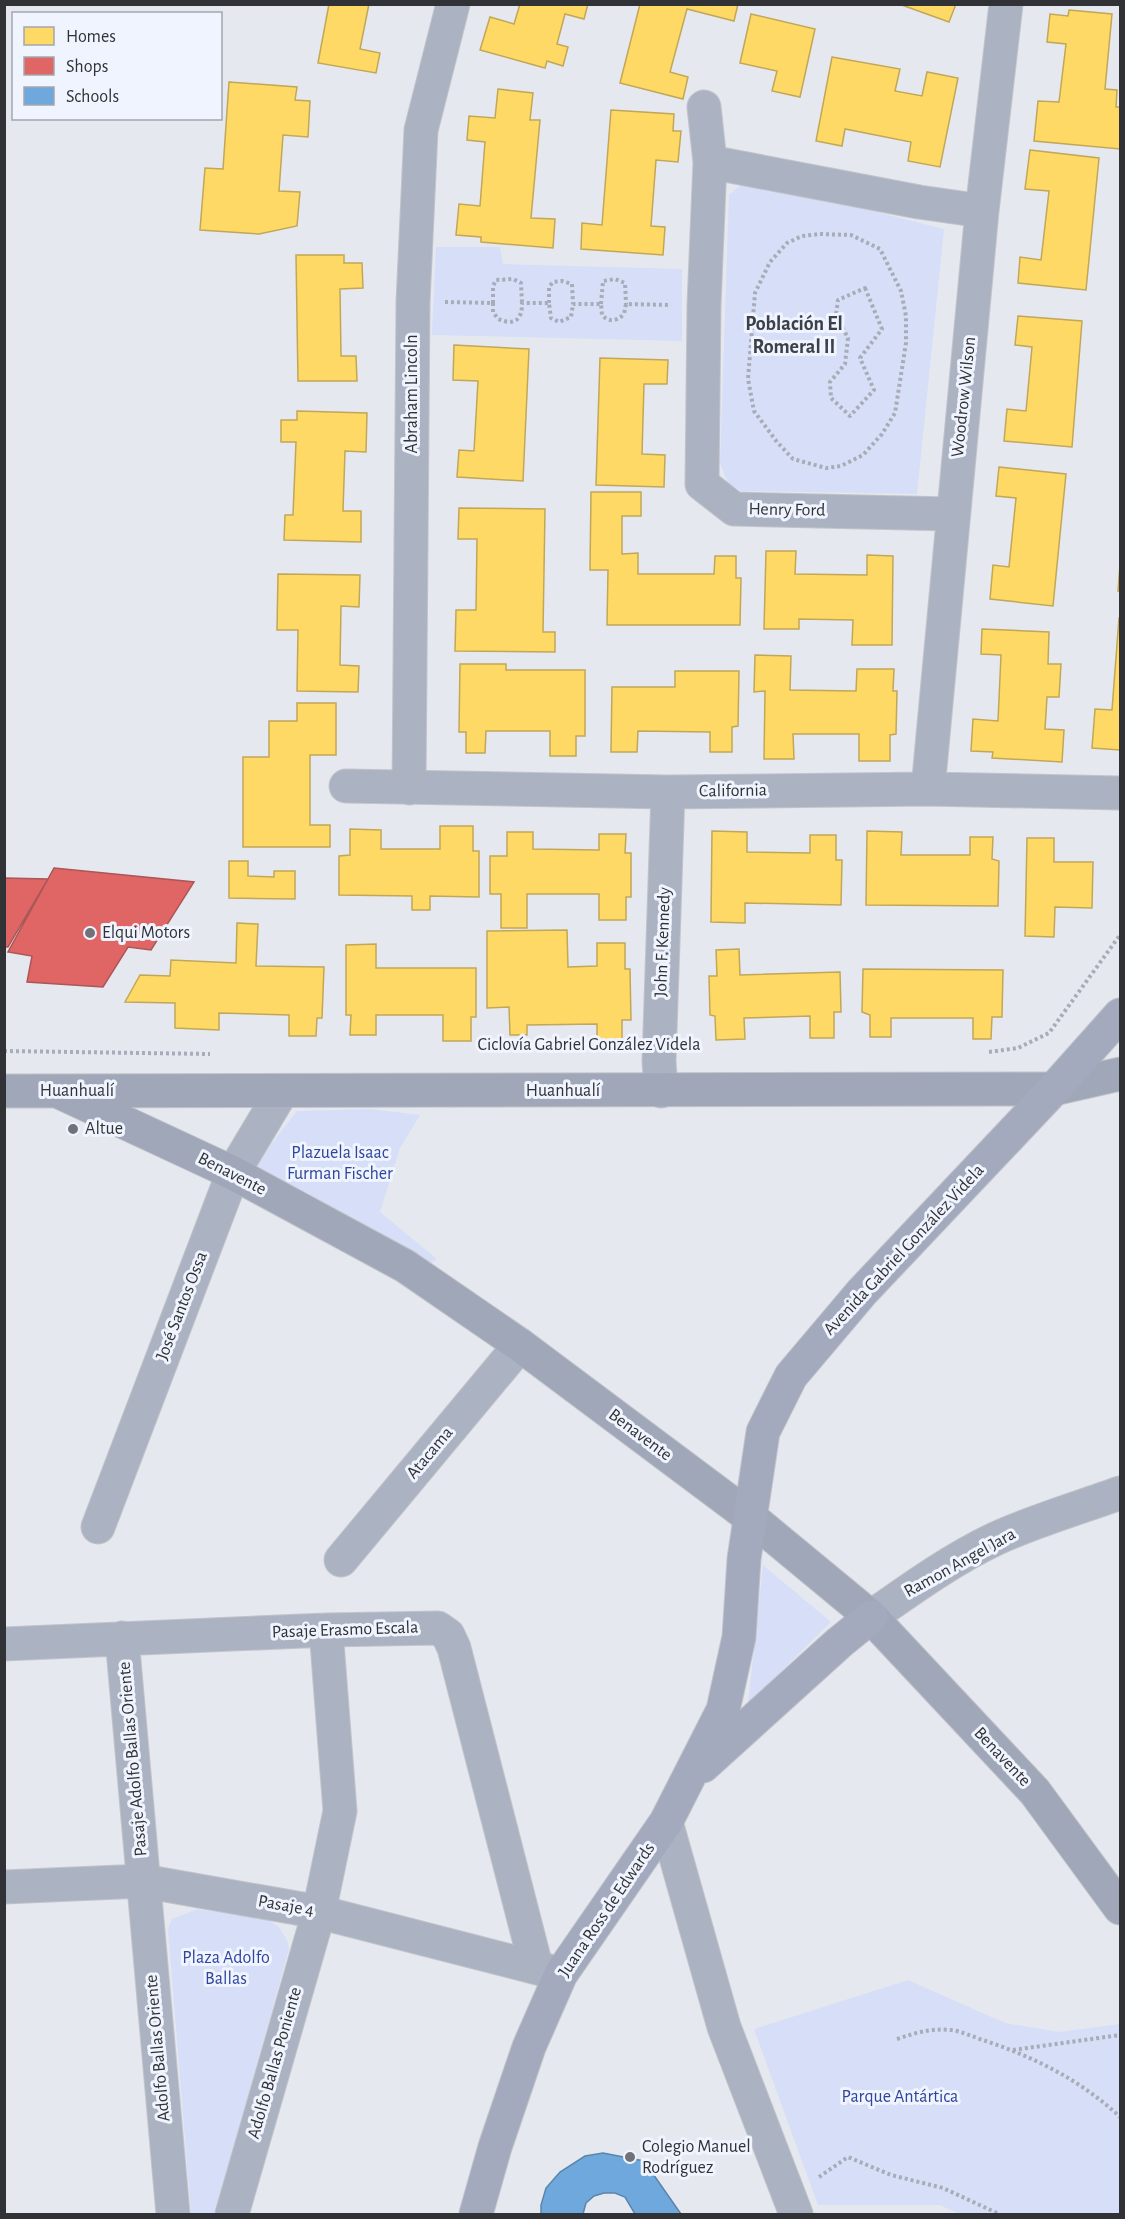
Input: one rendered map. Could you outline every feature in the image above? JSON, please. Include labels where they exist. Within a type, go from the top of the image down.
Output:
[{"type":"main road","name":"Avenida Gabriel González Videla","points":[[689,1780],[723,1710],[739,1637],[744,1559],[764,1432],[791,1376],[862,1292],[1120,1016]]},
{"type":"main road","name":"Huanhualí","points":[[10,1090],[59,1092],[1054,1089],[1120,1074]]},
{"type":"main road","name":"Benavente","points":[[59,1092],[232,1173],[405,1266],[520,1345],[750,1517],[871,1617],[1035,1792],[1120,1908]]},
{"type":"main road","points":[[689,1780],[840,1642],[871,1617]]},
{"type":"main road","name":"Juana Ross de Edwards","points":[[477,2214],[495,2146],[529,2047],[549,1970],[666,1822],[689,1780]]},
{"type":"street","name":"Abraham Lincoln","points":[[409,788],[413,302],[421,130],[453,4]]},
{"type":"street","name":"Woodrow Wilson","points":[[928,789],[982,211],[1006,4]]},
{"type":"street","name":"Henry Ford","points":[[704,107],[710,162],[704,305],[702,484],[734,509],[952,514]]},
{"type":"street","points":[[710,162],[919,202],[982,211]]},
{"type":"street","name":"California","points":[[346,786],[668,792],[928,789],[1120,793]]},
{"type":"street","name":"John F. Kennedy","points":[[661,1091],[668,792]]},
{"type":"street","name":"José Santos Ossa","points":[[98,1527],[232,1173],[282,1091]]},
{"type":"street","name":"Atacama","points":[[341,1560],[520,1345]]},
{"type":"street","name":"Ramon Angel Jara","points":[[871,1617],[922,1581],[995,1539],[1120,1493]]},
{"type":"street","name":"Pasaje Erasmo Escala","points":[[4,1644],[326,1630],[438,1628],[448,1635],[454,1648],[549,1970]]},
{"type":"street","name":"Adolfo Ballas Poniente","points":[[232,2214],[319,1912],[340,1811],[326,1630]]},
{"type":"street","name":"Pasaje Adolfo Ballas Oriente","points":[[122,1638],[143,1881]]},
{"type":"street","points":[[666,1822],[724,2027],[796,2214]]},
{"type":"street","name":"Pasaje 4","points":[[4,1887],[143,1881],[319,1912],[549,1970]]},
{"type":"street","name":"Adolfo Ballas Oriente","points":[[143,1881],[173,2214]]},
{"type":"path","points":[[851,235],[880,249],[901,291],[906,316],[906,343],[895,412],[882,434],[863,455],[841,466],[826,468],[793,459],[754,411],[747,379],[755,294],[770,262],[787,243],[802,236],[851,235]]},
{"type":"path","points":[[507,278],[521,283],[522,303],[521,317],[518,320],[508,322],[498,319],[493,312],[493,286],[496,280],[507,278]]},
{"type":"path","points":[[615,279],[625,282],[626,304],[624,315],[615,320],[609,320],[602,315],[603,281],[615,279]]},
{"type":"path","points":[[562,281],[572,284],[573,304],[571,317],[559,322],[551,318],[549,287],[553,282],[562,281]]},
{"type":"path","points":[[865,288],[882,329],[860,358],[874,390],[850,416],[831,398],[830,382],[845,364],[848,338],[836,315],[838,300],[865,288]]},
{"type":"path","points":[[413,302],[494,303]]},
{"type":"path","points":[[522,303],[549,303]]},
{"type":"path","points":[[573,304],[601,304]]},
{"type":"path","points":[[626,304],[704,305]]},
{"type":"path","points":[[986,1053],[1018,1048],[1049,1033],[1120,935]]},
{"type":"path","points":[[4,1051],[212,1054]]},
{"type":"path","points":[[897,2039],[924,2030],[952,2030],[1012,2050],[1069,2076],[1107,2104],[1120,2117]]},
{"type":"path","points":[[1012,2050],[1120,2035]]},
{"type":"path","points":[[848,2157],[891,2175],[943,2188],[999,2214]]},
{"type":"green space","points":[[758,182],[944,229],[917,494],[741,491],[728,483],[720,463],[729,195],[741,185]]},
{"type":"green space","points":[[436,247],[500,247],[503,264],[682,269],[682,341],[432,335]]},
{"type":"green space","name":"Plazuela Isaac Furman Fischer","points":[[370,1109],[420,1115],[400,1148],[380,1212],[437,1259],[414,1273],[289,1194],[255,1165],[297,1111]]},
{"type":"green space","points":[[763,1565],[831,1622],[748,1704]]},
{"type":"green space","name":"Plaza Adolfo Ballas","points":[[197,1909],[267,1919],[278,1926],[287,1940],[289,1949],[215,2214],[191,2214],[168,1929],[172,1919]]},
{"type":"green space","name":"Parque Antártica","points":[[908,1980],[1005,2023],[1059,2032],[1120,2024],[1120,2214],[959,2214],[940,2205],[818,2205],[754,2029]]},
{"type":"building: Homes","points":[[329,4],[369,4],[360,49],[380,53],[376,73],[318,63]]},
{"type":"building: Homes","points":[[520,4],[588,4],[584,19],[565,14],[557,44],[568,47],[563,66],[547,61],[545,68],[480,50],[490,17],[514,24]]},
{"type":"building: Homes","points":[[640,4],[738,4],[734,21],[687,9],[670,72],[688,77],[683,99],[620,83]]},
{"type":"building: Homes","points":[[899,4],[956,4],[949,22]]},
{"type":"building: Homes","points":[[1069,10],[1112,14],[1105,89],[1117,90],[1116,107],[1120,107],[1120,149],[1034,141],[1038,101],[1059,102],[1066,44],[1047,42],[1050,14],[1068,16]]},
{"type":"building: Homes","points":[[751,14],[815,29],[800,97],[772,91],[777,71],[740,63]]},
{"type":"building: Homes","points":[[832,57],[900,69],[895,91],[922,96],[927,72],[958,78],[940,167],[908,161],[911,142],[845,129],[842,146],[816,141]]},
{"type":"building: Homes","points":[[229,82],[297,87],[295,100],[310,101],[308,137],[283,135],[279,191],[300,192],[297,226],[259,234],[200,230],[205,168],[223,169]]},
{"type":"building: Homes","points":[[498,89],[533,93],[530,120],[540,120],[531,218],[555,219],[553,248],[481,242],[481,237],[456,235],[459,204],[480,206],[485,142],[467,140],[469,116],[495,118]]},
{"type":"building: Homes","points":[[611,110],[674,114],[673,131],[681,131],[678,162],[656,160],[651,226],[665,227],[663,255],[581,249],[582,223],[602,225]]},
{"type":"building: Homes","points":[[1030,150],[1099,158],[1086,290],[1018,283],[1020,257],[1041,260],[1049,191],[1025,189]]},
{"type":"building: Homes","points":[[296,255],[344,255],[344,263],[362,263],[363,288],[340,289],[341,356],[356,356],[357,381],[298,381]]},
{"type":"building: Homes","points":[[1018,316],[1082,321],[1072,447],[1004,441],[1007,409],[1026,411],[1032,347],[1015,345]]},
{"type":"building: Homes","points":[[454,345],[529,349],[523,481],[457,477],[459,450],[474,451],[478,381],[453,380]]},
{"type":"building: Homes","points":[[600,358],[668,360],[667,384],[644,384],[642,454],[665,455],[664,487],[596,485]]},
{"type":"building: Homes","points":[[297,411],[367,413],[366,452],[345,451],[343,511],[361,511],[361,542],[284,540],[285,515],[293,515],[296,442],[281,442],[281,420],[297,420]]},
{"type":"building: Homes","points":[[999,467],[1066,474],[1053,606],[990,599],[993,565],[1009,567],[1016,498],[996,496]]},
{"type":"building: Homes","points":[[591,492],[641,492],[641,516],[622,516],[622,554],[638,553],[638,574],[714,574],[715,556],[736,556],[736,578],[741,578],[740,625],[607,625],[608,570],[590,570]]},
{"type":"building: Homes","points":[[459,508],[545,509],[543,632],[555,632],[555,652],[455,651],[456,610],[476,610],[477,539],[458,539]]},
{"type":"building: Homes","points":[[766,551],[796,551],[795,574],[867,575],[867,555],[893,556],[892,645],[852,645],[853,620],[799,619],[799,629],[764,629]]},
{"type":"building: Homes","points":[[1120,565],[1120,591],[1118,591]]},
{"type":"building: Homes","points":[[278,574],[360,575],[359,607],[341,606],[340,665],[359,666],[358,692],[297,691],[298,630],[277,630]]},
{"type":"building: Homes","points":[[1119,618],[1120,750],[1092,748],[1095,709],[1112,710]]},
{"type":"building: Homes","points":[[982,629],[1049,632],[1048,664],[1061,664],[1059,697],[1047,697],[1045,729],[1064,730],[1062,762],[992,758],[993,752],[971,751],[973,719],[998,721],[1001,655],[981,654]]},
{"type":"building: Homes","points":[[755,655],[791,656],[790,690],[856,691],[857,669],[894,669],[893,691],[897,691],[896,734],[890,735],[890,761],[859,761],[859,734],[793,734],[794,759],[764,759],[765,691],[754,692]]},
{"type":"building: Homes","points":[[460,664],[506,664],[506,670],[585,670],[585,736],[576,736],[576,756],[550,756],[550,731],[486,731],[485,753],[466,753],[466,732],[459,732]]},
{"type":"building: Homes","points":[[675,671],[739,671],[738,726],[732,727],[732,752],[710,752],[710,732],[638,731],[637,752],[611,752],[612,687],[675,687]]},
{"type":"building: Homes","points":[[297,703],[336,703],[336,755],[310,755],[310,825],[330,825],[330,847],[243,847],[243,757],[269,757],[269,721],[297,721]]},
{"type":"building: Homes","points":[[440,826],[473,826],[473,851],[479,851],[479,897],[430,896],[430,910],[412,910],[412,896],[339,895],[339,856],[350,855],[350,829],[381,830],[381,849],[440,849]]},
{"type":"building: Homes","points":[[712,831],[747,832],[747,852],[810,853],[810,835],[836,835],[836,860],[842,860],[841,905],[745,903],[745,923],[711,922]]},
{"type":"building: Homes","points":[[867,831],[902,832],[901,855],[970,855],[970,837],[993,837],[992,859],[999,861],[998,906],[866,905]]},
{"type":"building: Homes","points":[[507,832],[533,832],[533,849],[599,850],[599,834],[626,834],[625,853],[631,853],[631,897],[626,897],[626,920],[599,920],[599,894],[527,894],[527,928],[501,928],[501,894],[490,894],[490,856],[507,856]]},
{"type":"building: Homes","points":[[1027,838],[1054,838],[1054,862],[1093,862],[1092,908],[1055,907],[1054,937],[1025,936]]},
{"type":"building: Homes","points":[[229,861],[248,861],[248,876],[274,877],[274,871],[295,871],[295,899],[229,898]]},
{"type":"building: Homes","points":[[237,923],[258,924],[256,966],[324,967],[322,1018],[317,1018],[316,1036],[289,1036],[289,1015],[219,1013],[219,1030],[175,1028],[175,1003],[125,1002],[140,975],[170,976],[171,960],[236,963]]},
{"type":"building: Homes","points":[[567,930],[568,967],[597,966],[597,943],[625,943],[625,969],[630,969],[631,1020],[622,1020],[622,1044],[597,1045],[597,1024],[527,1025],[527,1035],[510,1035],[509,1007],[487,1008],[487,931]]},
{"type":"building: Homes","points":[[376,944],[376,968],[476,968],[476,1017],[471,1017],[471,1041],[443,1041],[443,1015],[376,1015],[376,1035],[350,1035],[351,1015],[346,1015],[346,945]]},
{"type":"building: Homes","points":[[739,949],[740,975],[840,972],[841,1012],[834,1012],[834,1038],[810,1038],[810,1016],[744,1018],[745,1039],[716,1040],[715,1016],[710,1015],[709,976],[717,976],[716,950]]},
{"type":"building: Homes","points":[[863,969],[1003,970],[1002,1017],[992,1017],[991,1039],[973,1039],[973,1018],[891,1018],[891,1037],[870,1037],[870,1015],[862,1012]]},
{"type":"building: Shops","points":[[54,868],[194,882],[151,950],[128,947],[103,987],[27,982],[32,956],[8,952]]},
{"type":"building: Shops","points":[[4,878],[48,879],[8,947],[4,947]]},
{"type":"building: Schools","points":[[603,2153],[644,2161],[681,2214],[635,2214],[625,2197],[615,2193],[604,2193],[594,2196],[586,2203],[583,2214],[541,2214],[546,2188],[560,2172],[585,2156]]},
{"type":"place","name":"Elqui Motors","points":[[90,933]]},
{"type":"place","name":"Altue","points":[[73,1129]]},
{"type":"place","name":"Colegio Manuel Rodríguez","points":[[630,2157]]},
{"type":"district","name":"Población El Romeral II","points":[[794,336]]}]
